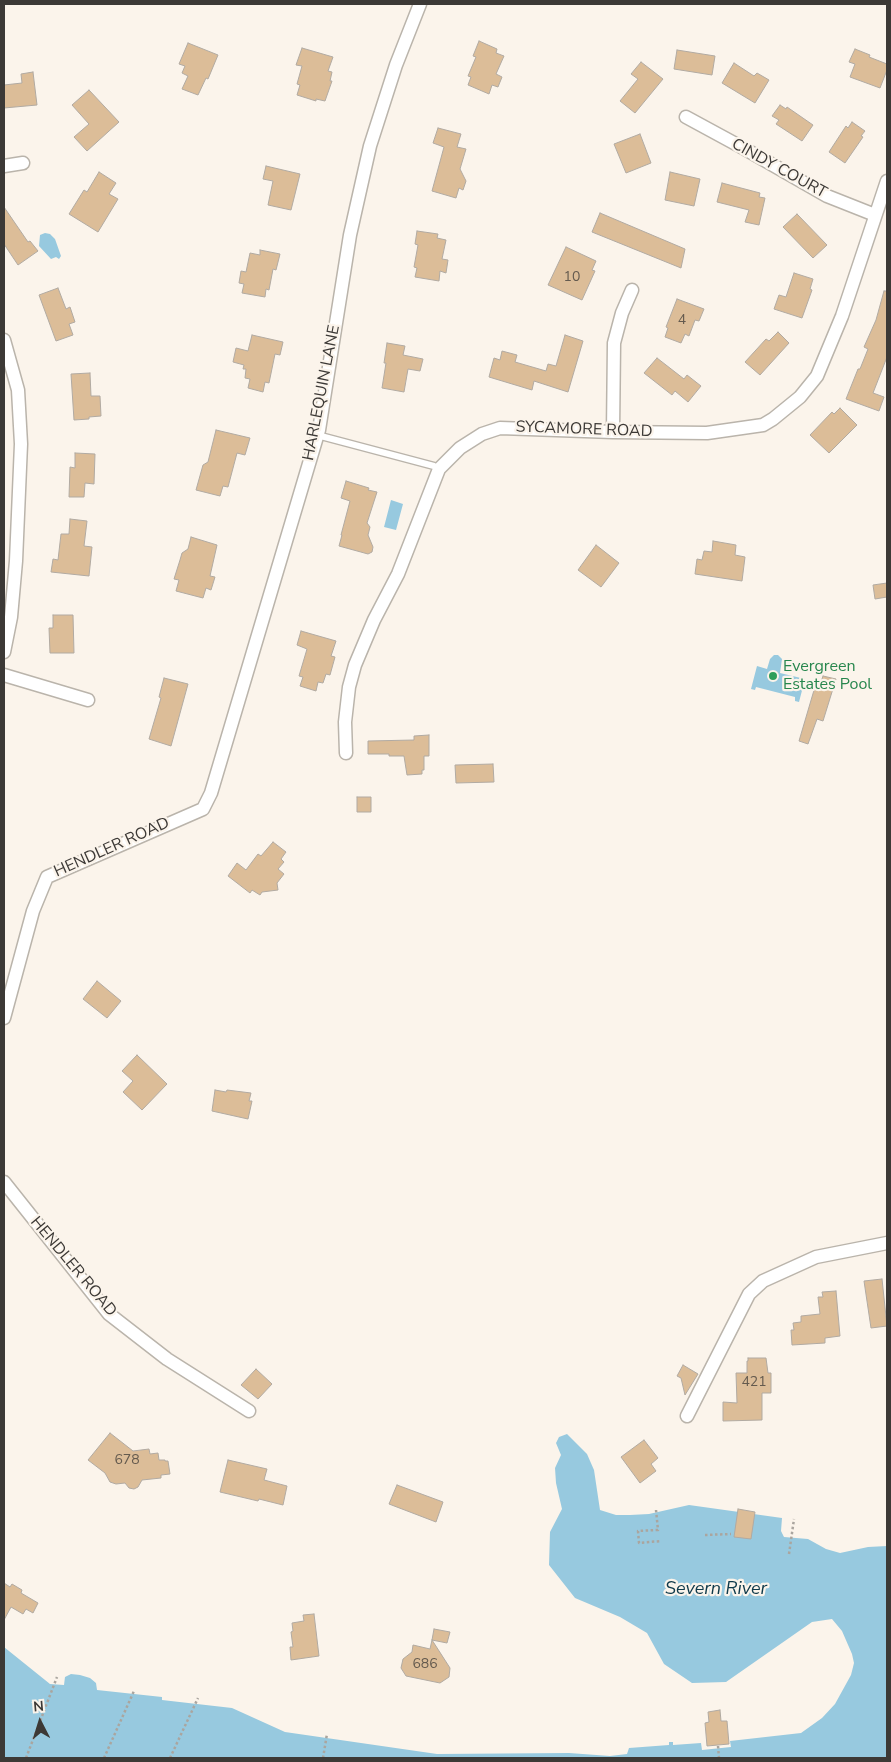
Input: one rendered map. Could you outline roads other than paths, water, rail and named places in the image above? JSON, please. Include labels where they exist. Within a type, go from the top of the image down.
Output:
[{"type":"street","name":"HARLEQUIN LANE","points":[[203,809],[211,793],[317,436],[350,234],[370,146],[396,65],[420,4]]},
{"type":"street","name":"CINDY COURT","points":[[686,117],[827,196],[875,215]]},
{"type":"street","points":[[4,166],[23,163]]},
{"type":"street","name":"SYCAMORE ROAD","points":[[346,753],[345,722],[354,665],[374,620],[398,574],[439,469],[460,448],[482,434],[500,428],[707,433],[763,424],[773,419],[800,397],[817,376],[838,324],[887,181]]},
{"type":"street","points":[[613,432],[614,343],[622,313],[632,290]]},
{"type":"street","points":[[4,340],[18,390],[21,444],[16,560],[11,617],[4,652]]},
{"type":"street","points":[[4,676],[88,700]]},
{"type":"street","name":"HENDLER ROAD","points":[[4,1018],[33,911],[47,877],[203,809]]},
{"type":"street","name":"HENDLER ROAD","points":[[4,1182],[109,1314],[168,1359],[249,1411]]},
{"type":"street","points":[[688,1416],[749,1294],[763,1281],[816,1257],[887,1243]]},
{"type":"lane","points":[[317,436],[434,466],[439,469]]},
{"type":"water","points":[[50,234],[55,239],[61,256],[59,259],[56,257],[51,259],[39,246],[40,235]]},
{"type":"water","points":[[391,500],[403,504],[396,530],[384,527]]},
{"type":"water","name":"Evergreen Estates Pool","points":[[774,655],[778,655],[782,659],[780,673],[805,679],[799,702],[795,701],[795,697],[756,687],[755,690],[751,689],[757,666],[767,669],[770,659]]},
{"type":"water","name":"Severn River","points":[[567,1434],[587,1454],[594,1470],[600,1510],[616,1515],[649,1514],[689,1505],[782,1518],[781,1531],[784,1537],[808,1539],[826,1549],[840,1553],[868,1547],[887,1546],[887,1758],[4,1758],[4,1647],[50,1684],[64,1685],[65,1677],[71,1674],[80,1675],[90,1678],[96,1683],[97,1690],[162,1697],[162,1700],[232,1708],[285,1732],[437,1754],[569,1753],[610,1756],[627,1754],[629,1748],[669,1745],[669,1742],[673,1742],[673,1745],[701,1743],[702,1750],[731,1747],[730,1741],[801,1733],[822,1718],[835,1704],[851,1675],[854,1663],[842,1631],[832,1619],[812,1622],[726,1682],[692,1683],[664,1664],[647,1633],[620,1617],[575,1598],[549,1565],[550,1532],[562,1509],[556,1483],[555,1468],[561,1455],[556,1443],[559,1437]]},
{"type":"place","name":"Evergreen Estates Pool","points":[[773,676]]}]
